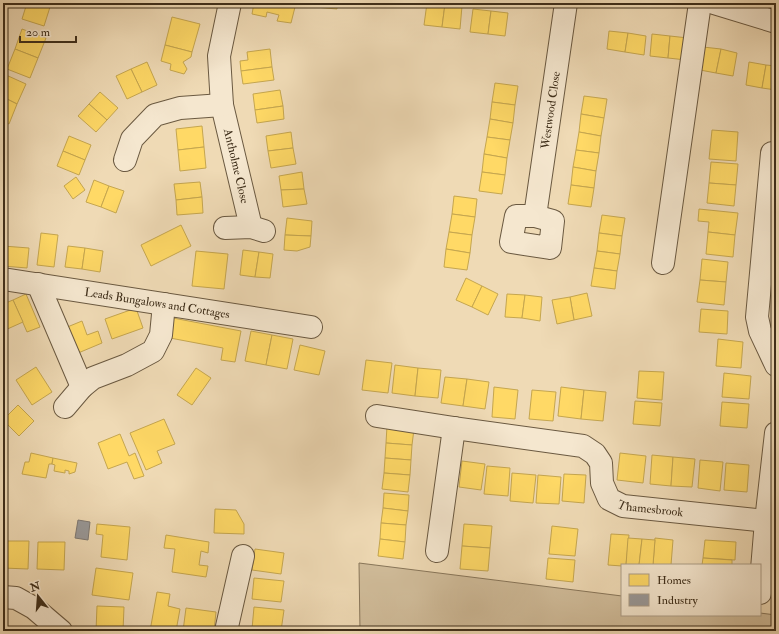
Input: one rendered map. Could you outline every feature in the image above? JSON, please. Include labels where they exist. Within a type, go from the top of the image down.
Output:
[{"type":"street","name":"Antholme Close","points":[[225,228],[257,229],[222,105],[219,56],[230,3]]},
{"type":"street","name":"Westwood Close","points":[[535,216],[566,3]]},
{"type":"street","points":[[663,263],[700,3]]},
{"type":"street","points":[[714,3],[776,22]]},
{"type":"street","points":[[125,161],[132,139],[155,116],[180,108],[222,105]]},
{"type":"street","points":[[772,153],[769,270],[757,317],[760,330],[776,365]]},
{"type":"street","name":"Leads Bungalows and Cottages","points":[[3,279],[311,327]]},
{"type":"street","points":[[38,284],[82,387]]},
{"type":"street","points":[[65,407],[82,387],[93,378],[127,365],[153,351],[161,335],[164,304]]},
{"type":"street","name":"Thamesbrook","points":[[377,416],[583,446],[595,454],[601,463],[602,483],[609,499],[623,506],[766,521]]},
{"type":"street","points":[[437,551],[454,428]]},
{"type":"street","points":[[761,581],[776,433]]},
{"type":"street","points":[[226,631],[243,556]]},
{"type":"street","points":[[3,597],[16,598],[34,608],[62,631]]},
{"type":"shaded area","points":[[359,563],[621,596],[621,616],[761,616],[761,613],[776,615],[776,631],[360,631]]},
{"type":"building: Homes","points":[[27,3],[36,3],[50,7],[44,26],[22,19]]},
{"type":"building: Homes","points":[[36,3],[52,3],[50,7]]},
{"type":"building: Homes","points":[[254,3],[296,3],[291,23],[277,21],[279,15],[267,12],[266,17],[252,14]]},
{"type":"building: Homes","points":[[314,3],[337,3],[337,9],[314,7]]},
{"type":"building: Homes","points":[[427,3],[445,4],[442,27],[424,25]]},
{"type":"building: Homes","points":[[445,4],[462,6],[460,29],[442,27]]},
{"type":"building: Homes","points":[[473,9],[491,11],[488,34],[470,32]]},
{"type":"building: Homes","points":[[491,11],[508,13],[505,36],[488,34]]},
{"type":"building: Homes","points":[[172,17],[200,24],[192,52],[165,45]]},
{"type":"building: Homes","points":[[22,29],[46,38],[38,58],[15,49]]},
{"type":"building: Homes","points":[[609,31],[628,33],[625,52],[607,49]]},
{"type":"building: Homes","points":[[628,33],[646,36],[644,55],[625,52]]},
{"type":"building: Homes","points":[[652,34],[670,36],[668,58],[650,56]]},
{"type":"building: Homes","points":[[670,36],[688,38],[686,60],[668,58]]},
{"type":"building: Homes","points":[[165,45],[192,52],[191,57],[183,62],[187,69],[184,74],[170,70],[171,64],[161,61]]},
{"type":"building: Homes","points":[[703,47],[721,49],[716,73],[700,70]]},
{"type":"building: Homes","points":[[15,49],[38,58],[30,78],[7,69]]},
{"type":"building: Homes","points":[[270,49],[272,67],[241,71],[240,61],[248,60],[247,52]]},
{"type":"building: Homes","points":[[721,49],[737,53],[733,76],[716,73]]},
{"type":"building: Homes","points":[[147,62],[157,85],[142,92],[131,69]]},
{"type":"building: Homes","points":[[749,62],[766,65],[762,88],[746,85]]},
{"type":"building: Homes","points":[[766,65],[776,66],[776,90],[762,88]]},
{"type":"building: Homes","points":[[272,67],[274,80],[243,84],[241,71]]},
{"type":"building: Homes","points":[[131,69],[142,92],[127,99],[116,76]]},
{"type":"building: Homes","points":[[6,75],[26,84],[17,104],[3,97],[3,81]]},
{"type":"building: Homes","points":[[495,83],[518,86],[515,105],[492,102]]},
{"type":"building: Homes","points":[[280,90],[283,106],[255,110],[253,94]]},
{"type":"building: Homes","points":[[100,92],[118,108],[107,120],[89,104]]},
{"type":"building: Homes","points":[[584,96],[607,99],[604,118],[581,114]]},
{"type":"building: Homes","points":[[3,97],[17,104],[9,124],[3,121]]},
{"type":"building: Homes","points":[[492,102],[515,105],[513,123],[490,119]]},
{"type":"building: Homes","points":[[89,104],[107,120],[96,132],[78,116]]},
{"type":"building: Homes","points":[[283,106],[284,119],[257,123],[255,110]]},
{"type":"building: Homes","points":[[581,114],[604,118],[601,136],[579,132]]},
{"type":"building: Homes","points":[[490,119],[513,123],[510,140],[487,137]]},
{"type":"building: Homes","points":[[202,126],[204,147],[178,150],[176,129]]},
{"type":"building: Homes","points":[[712,130],[738,132],[736,161],[709,159]]},
{"type":"building: Homes","points":[[291,132],[293,148],[268,151],[266,136]]},
{"type":"building: Homes","points":[[579,132],[601,136],[599,153],[576,150]]},
{"type":"building: Homes","points":[[69,136],[91,145],[85,160],[63,151]]},
{"type":"building: Homes","points":[[487,137],[510,140],[507,158],[484,154]]},
{"type":"building: Homes","points":[[204,147],[206,168],[180,171],[178,150]]},
{"type":"building: Homes","points":[[293,148],[296,164],[271,168],[268,151]]},
{"type":"building: Homes","points":[[576,150],[599,153],[596,171],[573,167]]},
{"type":"building: Homes","points":[[63,151],[85,160],[79,175],[57,166]]},
{"type":"building: Homes","points":[[484,154],[507,158],[505,175],[482,172]]},
{"type":"building: Homes","points":[[711,162],[738,164],[736,185],[709,183]]},
{"type":"building: Homes","points":[[573,167],[596,171],[594,188],[571,185]]},
{"type":"building: Homes","points":[[302,172],[304,189],[281,190],[279,176]]},
{"type":"building: Homes","points":[[482,172],[505,175],[502,194],[479,191]]},
{"type":"building: Homes","points":[[76,177],[85,190],[73,199],[64,186]]},
{"type":"building: Homes","points":[[94,180],[109,186],[101,207],[86,202]]},
{"type":"building: Homes","points":[[200,182],[202,197],[176,200],[174,184]]},
{"type":"building: Homes","points":[[709,183],[736,185],[734,206],[707,203]]},
{"type":"building: Homes","points":[[571,185],[594,188],[591,207],[568,204]]},
{"type":"building: Homes","points":[[109,186],[124,191],[116,213],[101,207]]},
{"type":"building: Homes","points":[[304,189],[307,204],[283,207],[281,190]]},
{"type":"building: Homes","points":[[454,196],[477,199],[475,217],[452,214]]},
{"type":"building: Homes","points":[[202,197],[203,213],[177,215],[176,200]]},
{"type":"building: Homes","points":[[699,209],[738,213],[735,235],[708,232],[709,222],[698,221]]},
{"type":"building: Homes","points":[[452,214],[475,217],[472,235],[449,232]]},
{"type":"building: Homes","points":[[602,215],[625,218],[622,236],[599,233]]},
{"type":"building: Homes","points":[[287,218],[312,221],[311,236],[285,235]]},
{"type":"building: Homes","points":[[181,225],[191,246],[151,266],[141,245]]},
{"type":"building: Homes","points":[[449,232],[472,235],[470,253],[446,249]]},
{"type":"building: Homes","points":[[708,232],[735,235],[733,257],[706,254]]},
{"type":"building: Homes","points":[[41,233],[58,235],[54,267],[37,265]]},
{"type":"building: Homes","points":[[599,233],[622,236],[620,254],[597,251]]},
{"type":"building: Homes","points":[[285,235],[311,236],[310,247],[297,251],[284,250]]},
{"type":"building: Homes","points":[[3,246],[29,248],[27,268],[3,266]]},
{"type":"building: Homes","points":[[68,246],[85,248],[82,269],[65,267]]},
{"type":"building: Homes","points":[[85,248],[103,251],[100,272],[82,269]]},
{"type":"building: Homes","points":[[446,249],[470,253],[467,270],[444,267]]},
{"type":"building: Homes","points":[[243,250],[259,252],[255,277],[240,275]]},
{"type":"building: Homes","points":[[196,251],[228,254],[224,289],[192,286]]},
{"type":"building: Homes","points":[[597,251],[620,254],[617,271],[594,268]]},
{"type":"building: Homes","points":[[259,252],[273,254],[270,278],[255,277]]},
{"type":"building: Homes","points":[[702,259],[728,262],[726,282],[700,280]]},
{"type":"building: Homes","points":[[594,268],[617,271],[615,289],[591,286]]},
{"type":"building: Homes","points":[[466,278],[482,286],[472,307],[456,300]]},
{"type":"building: Homes","points":[[700,280],[726,282],[724,305],[697,302]]},
{"type":"building: Homes","points":[[482,286],[498,294],[488,315],[472,307]]},
{"type":"building: Homes","points":[[587,293],[592,316],[574,320],[570,297]]},
{"type":"building: Homes","points":[[26,294],[40,327],[27,332],[13,300]]},
{"type":"building: Homes","points":[[507,294],[525,295],[522,318],[505,317]]},
{"type":"building: Homes","points":[[525,295],[542,297],[540,321],[522,318]]},
{"type":"building: Homes","points":[[570,297],[574,320],[557,324],[552,300]]},
{"type":"building: Homes","points":[[13,300],[23,322],[3,331],[3,304]]},
{"type":"building: Homes","points":[[136,308],[143,328],[112,339],[105,319]]},
{"type":"building: Homes","points":[[701,309],[728,311],[727,334],[699,332]]},
{"type":"building: Homes","points":[[173,318],[241,331],[235,362],[221,360],[223,348],[170,338]]},
{"type":"building: Homes","points":[[82,321],[87,335],[98,331],[102,343],[71,356],[60,330]]},
{"type":"building: Homes","points":[[251,331],[272,335],[266,365],[245,361]]},
{"type":"building: Homes","points":[[272,335],[293,339],[287,369],[266,365]]},
{"type":"building: Homes","points":[[718,339],[743,342],[741,368],[716,366]]},
{"type":"building: Homes","points":[[300,345],[325,351],[319,375],[294,370]]},
{"type":"building: Homes","points":[[366,360],[392,363],[388,393],[362,390]]},
{"type":"building: Homes","points":[[395,365],[418,368],[415,396],[392,393]]},
{"type":"building: Homes","points":[[36,367],[52,392],[32,405],[16,380]]},
{"type":"building: Homes","points":[[196,368],[211,378],[192,405],[177,395]]},
{"type":"building: Homes","points":[[418,368],[441,370],[438,398],[415,396]]},
{"type":"building: Homes","points":[[639,371],[664,372],[662,400],[637,398]]},
{"type":"building: Homes","points":[[724,373],[751,376],[749,399],[722,397]]},
{"type":"building: Homes","points":[[445,377],[467,379],[463,406],[441,403]]},
{"type":"building: Homes","points":[[467,379],[489,382],[485,409],[463,406]]},
{"type":"building: Homes","points":[[494,387],[518,390],[515,419],[492,417]]},
{"type":"building: Homes","points":[[561,387],[584,390],[581,419],[558,416]]},
{"type":"building: Homes","points":[[532,390],[556,392],[553,421],[529,419]]},
{"type":"building: Homes","points":[[584,390],[606,392],[603,421],[581,419]]},
{"type":"building: Homes","points":[[635,401],[662,403],[660,426],[633,424]]},
{"type":"building: Homes","points":[[722,402],[749,404],[747,428],[720,426]]},
{"type":"building: Homes","points":[[18,405],[34,421],[19,436],[3,420]]},
{"type":"building: Homes","points":[[164,419],[175,444],[157,451],[162,463],[146,470],[130,433]]},
{"type":"building: Homes","points":[[387,426],[414,429],[412,445],[386,443]]},
{"type":"building: Homes","points":[[120,434],[129,456],[135,453],[144,476],[134,479],[127,462],[108,469],[98,443]]},
{"type":"building: Homes","points":[[386,443],[412,445],[411,460],[385,458]]},
{"type":"building: Homes","points":[[31,453],[53,458],[52,464],[49,464],[46,478],[22,474],[25,462],[29,462]]},
{"type":"building: Homes","points":[[620,453],[646,456],[643,483],[617,480]]},
{"type":"building: Homes","points":[[652,455],[673,457],[671,486],[650,484]]},
{"type":"building: Homes","points":[[673,457],[695,459],[692,487],[671,486]]},
{"type":"building: Homes","points":[[53,458],[77,463],[75,472],[69,474],[69,471],[65,470],[65,473],[54,471],[55,465],[52,464]]},
{"type":"building: Homes","points":[[385,458],[411,460],[410,475],[384,473]]},
{"type":"building: Homes","points":[[700,460],[723,462],[720,491],[698,488]]},
{"type":"building: Homes","points":[[462,461],[485,464],[481,490],[459,487]]},
{"type":"building: Homes","points":[[726,463],[749,465],[747,492],[724,490]]},
{"type":"building: Homes","points":[[487,466],[510,468],[508,496],[484,494]]},
{"type":"building: Homes","points":[[384,473],[410,475],[408,492],[382,489]]},
{"type":"building: Homes","points":[[512,473],[536,475],[533,503],[510,501]]},
{"type":"building: Homes","points":[[564,474],[586,475],[584,503],[562,501]]},
{"type":"building: Homes","points":[[538,475],[561,477],[559,504],[536,503]]},
{"type":"building: Homes","points":[[384,493],[409,495],[408,511],[383,508]]},
{"type":"building: Homes","points":[[383,508],[408,511],[406,525],[381,523]]},
{"type":"building: Homes","points":[[215,509],[236,510],[244,524],[244,534],[214,533]]},
{"type":"building: Homes","points":[[381,523],[406,525],[405,542],[380,539]]},
{"type":"building: Homes","points":[[97,524],[130,527],[127,560],[101,557],[103,535],[96,534]]},
{"type":"building: Homes","points":[[464,524],[492,526],[490,548],[462,546]]},
{"type":"building: Homes","points":[[552,526],[578,529],[575,556],[549,554]]},
{"type":"building: Homes","points":[[611,534],[629,535],[626,564],[621,564],[621,566],[608,565]]},
{"type":"building: Homes","points":[[166,535],[209,542],[208,553],[201,551],[199,565],[208,566],[206,577],[172,572],[175,549],[164,548]]},
{"type":"building: Homes","points":[[628,538],[642,539],[639,564],[626,564]]},
{"type":"building: Homes","points":[[655,538],[673,540],[671,564],[653,564]]},
{"type":"building: Homes","points":[[380,539],[405,542],[403,559],[378,556]]},
{"type":"building: Homes","points":[[642,539],[655,540],[653,564],[639,564]]},
{"type":"building: Homes","points":[[705,540],[736,542],[735,560],[703,558]]},
{"type":"building: Homes","points":[[3,541],[29,541],[28,569],[3,568]]},
{"type":"building: Homes","points":[[38,542],[65,542],[64,570],[37,569]]},
{"type":"building: Homes","points":[[462,546],[490,548],[488,571],[460,569]]},
{"type":"building: Homes","points":[[255,549],[284,553],[281,574],[252,570]]},
{"type":"building: Homes","points":[[548,558],[575,560],[573,582],[546,579]]},
{"type":"building: Homes","points":[[703,558],[732,560],[732,564],[702,564]]},
{"type":"building: Homes","points":[[96,568],[133,573],[129,600],[92,595]]},
{"type":"building: Homes","points":[[254,578],[284,581],[281,602],[252,599]]},
{"type":"building: Homes","points":[[157,592],[170,594],[168,606],[180,609],[176,631],[150,631]]},
{"type":"building: Homes","points":[[97,606],[124,607],[123,631],[96,631]]},
{"type":"building: Homes","points":[[254,607],[284,610],[281,631],[252,629]]},
{"type":"building: Homes","points":[[186,608],[216,612],[214,631],[183,631]]},
{"type":"building: Homes","points":[[3,621],[7,621],[7,631],[3,631]]},
{"type":"building: Industry","points":[[78,520],[90,522],[88,540],[75,538]]}]
